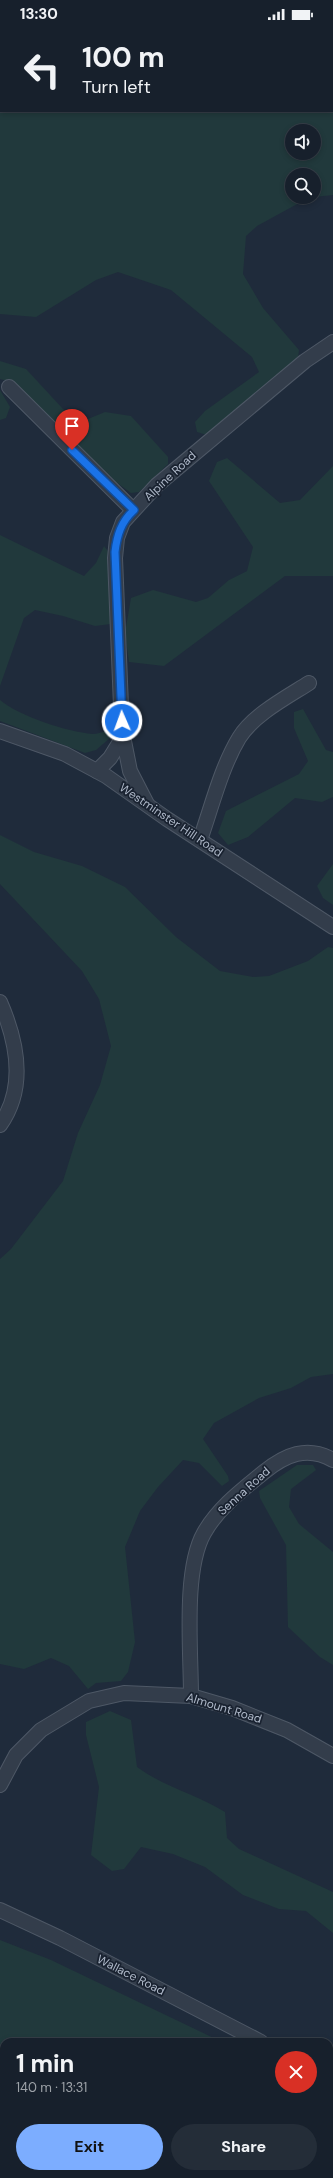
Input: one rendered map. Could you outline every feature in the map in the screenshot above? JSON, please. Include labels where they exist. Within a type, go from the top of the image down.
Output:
[{"type":"street","name":"Alpine Road","points":[[147,804],[130,771],[123,737],[115,552],[118,532],[123,522],[157,485],[211,438],[305,361],[333,342]]},
{"type":"street","points":[[9,387],[134,510]]},
{"type":"street","points":[[200,840],[224,772],[240,737],[261,715],[309,683]]},
{"type":"street","name":"Westminster Hill Road","points":[[0,731],[66,754],[97,771],[333,927]]},
{"type":"street","points":[[97,771],[110,758],[123,737]]},
{"type":"street","points":[[0,1002],[12,1033],[18,1063],[17,1086],[4,1119],[0,1125]]},
{"type":"street","name":"Senna Road","points":[[191,1696],[190,1584],[194,1559],[204,1533],[218,1514],[237,1494],[278,1461],[292,1455],[307,1452],[316,1452],[333,1460]]},
{"type":"street","name":"Almount Road","points":[[0,1785],[6,1758],[41,1730],[88,1701],[124,1693],[191,1696],[270,1722],[304,1738],[333,1756]]},
{"type":"street","name":"Wallace Road","points":[[0,1910],[60,1938],[253,2038]]},
{"type":"green space","points":[[0,112],[333,112],[333,195],[321,196],[321,168],[285,168],[285,204],[297,204],[257,226],[246,236],[243,274],[263,308],[299,350],[298,358],[207,435],[197,432],[195,422],[205,411],[259,372],[252,357],[171,290],[118,272],[96,280],[36,317],[0,314]]},
{"type":"green space","points":[[0,361],[26,369],[63,409],[83,421],[105,412],[131,416],[168,457],[168,464],[139,492],[131,493],[116,482],[11,382],[0,379]]},
{"type":"green space","points":[[0,390],[10,407],[6,418],[0,420]]},
{"type":"green space","points":[[227,458],[280,503],[300,500],[333,466],[333,576],[285,576],[164,666],[129,662],[125,633],[131,598],[153,590],[196,602],[208,598],[229,580],[247,571],[253,547],[209,481],[217,462]]},
{"type":"green space","points":[[0,535],[84,576],[96,563],[104,546],[111,555],[111,624],[95,626],[63,616],[35,610],[24,618],[0,686]]},
{"type":"green space","points":[[0,700],[19,712],[57,727],[93,734],[108,730],[110,738],[96,750],[85,753],[0,721]]},
{"type":"green space","points":[[303,709],[326,750],[333,752],[333,797],[322,802],[295,798],[248,837],[228,845],[218,833],[226,811],[299,774],[308,761],[294,728],[294,712]]},
{"type":"green space","points":[[0,835],[34,852],[82,866],[125,887],[176,937],[220,971],[253,977],[269,976],[308,961],[328,947],[333,948],[333,1374],[311,1377],[291,1388],[259,1398],[214,1423],[203,1439],[228,1476],[229,1481],[222,1486],[199,1463],[183,1460],[158,1487],[140,1511],[125,1547],[135,1642],[128,1672],[121,1681],[96,1683],[88,1689],[69,1666],[51,1658],[24,1669],[0,1664],[0,1259],[11,1249],[63,1181],[78,1133],[100,1085],[111,1046],[99,999],[82,971],[0,884]]},
{"type":"green space","points":[[333,864],[333,905],[323,898],[317,886]]},
{"type":"green space","points":[[297,1465],[313,1465],[316,1470],[291,1489],[289,1507],[299,1524],[333,1552],[333,1665],[320,1657],[288,1627],[286,1545],[260,1498],[259,1491]]},
{"type":"green space","points":[[110,1711],[131,1720],[137,1767],[158,1780],[203,1800],[225,1812],[227,1838],[239,1849],[333,1892],[333,1933],[306,1911],[279,1909],[243,1895],[205,1867],[173,1854],[141,1847],[124,1869],[112,1871],[91,1855],[99,1787],[86,1735],[86,1722]]},
{"type":"green space","points":[[0,1940],[51,1960],[214,2038],[0,2038]]},
{"type":"route","points":[[72,450],[134,510],[123,522],[118,532],[115,552],[122,721]]}]
